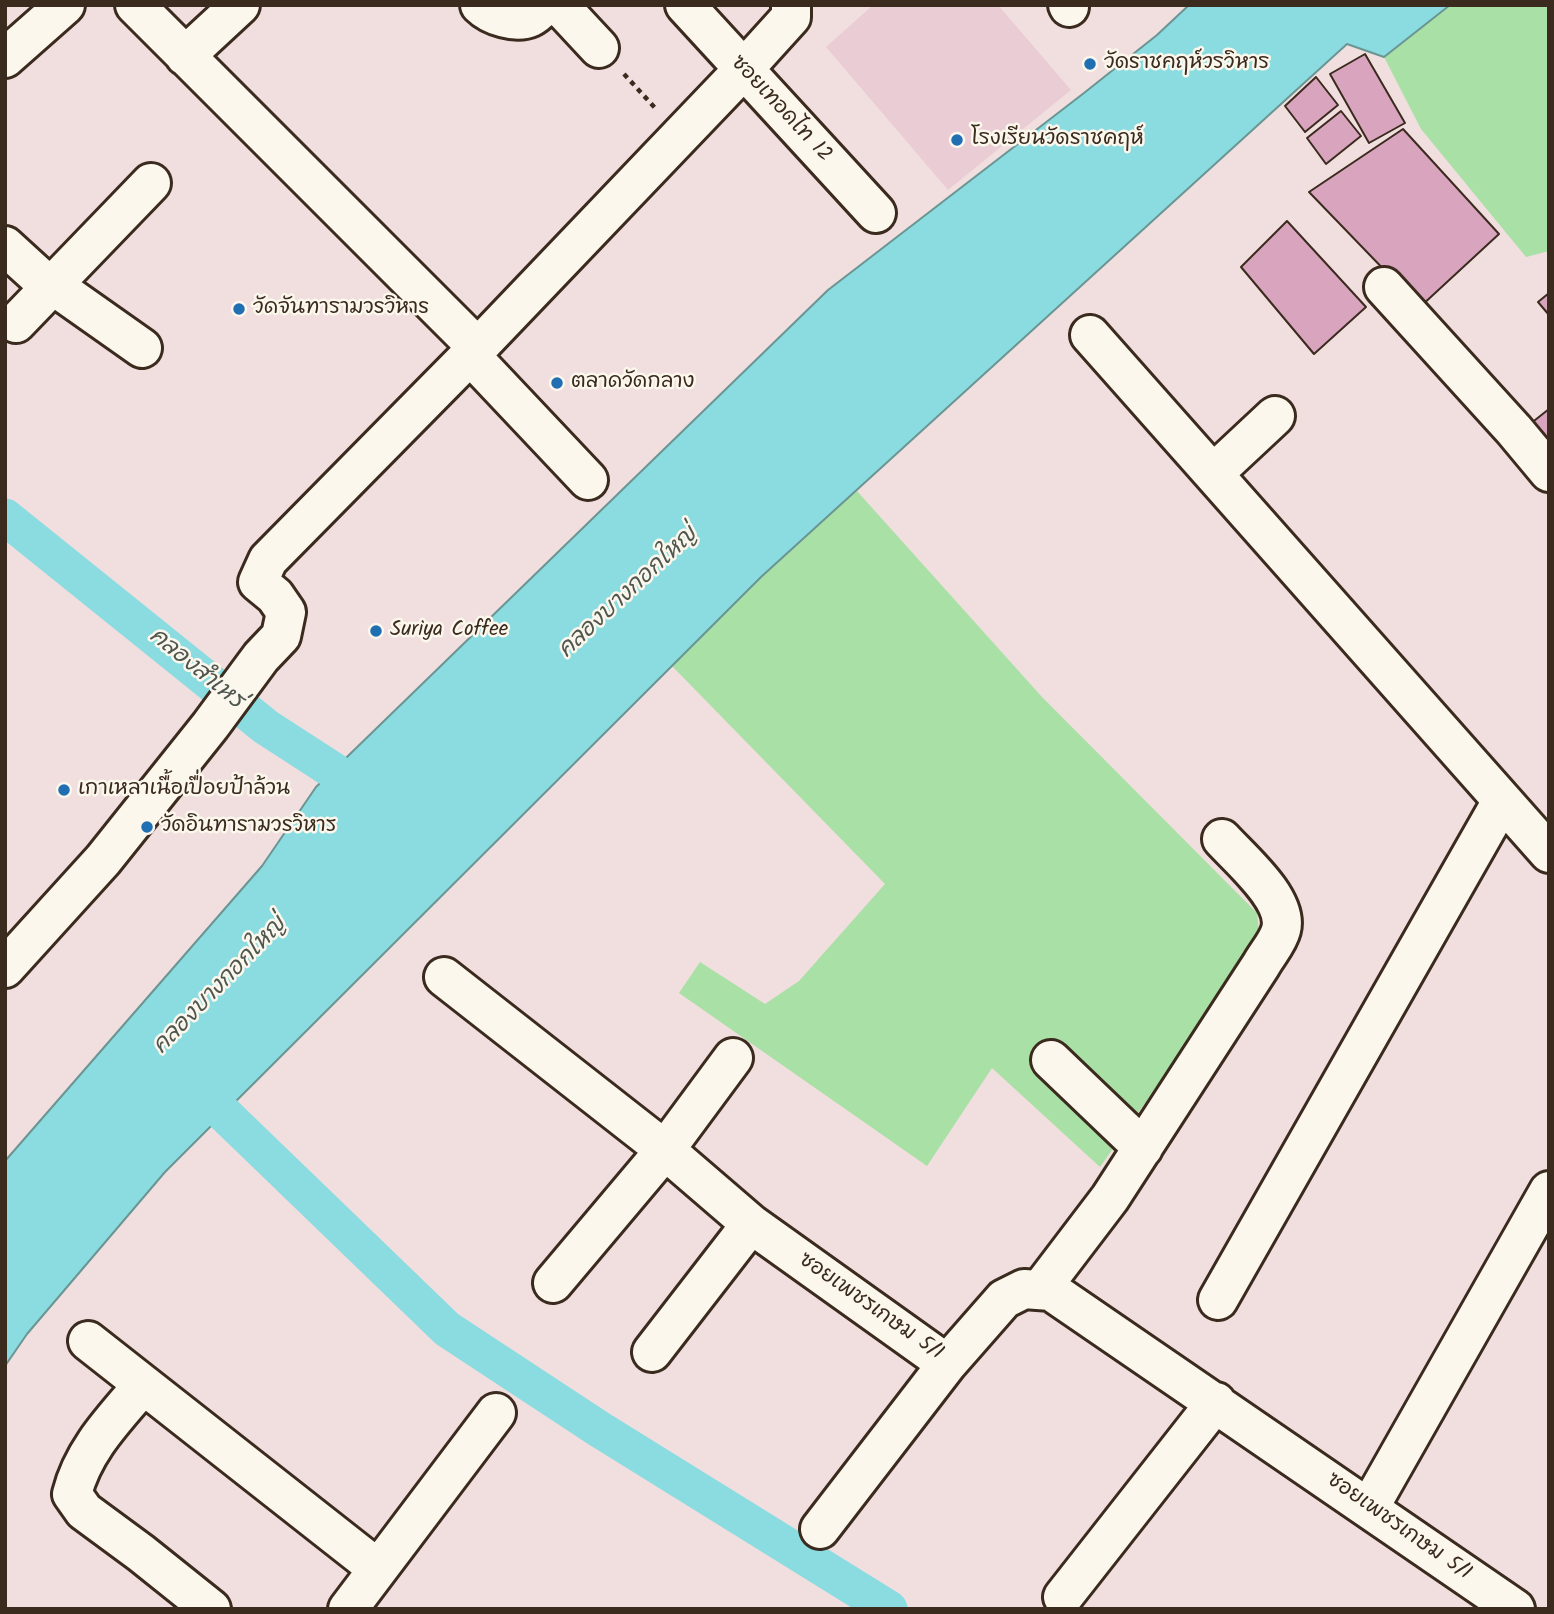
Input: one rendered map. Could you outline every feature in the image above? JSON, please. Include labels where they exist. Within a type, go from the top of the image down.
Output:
[{"type":"street","points":[[5,58],[65,5]]},
{"type":"street","points":[[135,5],[473,351],[589,480]]},
{"type":"street","points":[[186,56],[240,5]]},
{"type":"street","points":[[480,5],[487,12],[510,19],[530,18],[545,5]]},
{"type":"street","points":[[559,5],[599,48]]},
{"type":"street","name":"ซอยเทอดไท 12","points":[[685,5],[876,214]]},
{"type":"street","points":[[8,958],[103,860],[210,726],[261,657],[281,636],[286,612],[275,596],[258,582],[268,560],[743,70],[791,11]]},
{"type":"street","points":[[16,323],[152,183]]},
{"type":"street","points":[[5,246],[51,288],[64,293],[142,348]]},
{"type":"street","points":[[1384,287],[1549,472]]},
{"type":"street","points":[[1090,335],[1549,853]]},
{"type":"street","points":[[1214,473],[1275,416]]},
{"type":"street","points":[[1219,1300],[1502,801]]},
{"type":"street","points":[[1040,1290],[1110,1198],[1281,930],[1278,904],[1222,839]]},
{"type":"street","name":"ซอยเพชรเกษม 5/1","points":[[444,977],[665,1150],[751,1224],[947,1364],[1004,1299],[1024,1289],[1051,1291],[1515,1609]]},
{"type":"street","points":[[553,1283],[665,1150],[733,1058]]},
{"type":"street","points":[[1051,1060],[1143,1148]]},
{"type":"street","points":[[1369,1508],[1549,1191]]},
{"type":"street","points":[[652,1352],[751,1224]]},
{"type":"street","points":[[88,1341],[377,1569]]},
{"type":"street","points":[[820,1529],[947,1364]]},
{"type":"street","points":[[143,1385],[89,1450],[77,1475],[72,1494],[84,1511],[211,1609]]},
{"type":"street","points":[[1063,1597],[1216,1402]]},
{"type":"street","points":[[348,1609],[496,1413]]},
{"type":"path","points":[[599,48],[681,135]]},
{"type":"shaded area","name":"โรงเรียนวัดราชคฤห์","points":[[873,5],[998,5],[1071,90],[948,190],[826,47]]},
{"type":"green space","points":[[1450,5],[1549,5],[1549,251],[1526,257],[1421,129],[1384,57]]},
{"type":"green space","points":[[856,490],[1042,697],[1257,913],[1260,940],[1100,1167],[992,1068],[927,1166],[679,993],[700,962],[765,1004],[799,981],[885,884],[672,666],[761,577]]},
{"type":"water","name":"คลองบางกอกใหญ่","points":[[1189,5],[1450,5],[1384,57],[1347,44],[761,577],[165,1172],[27,1334],[5,1366],[5,1161],[262,866],[316,787],[828,290],[1084,93],[1157,35]]},
{"type":"building","points":[[1365,54],[1405,123],[1369,143],[1330,74]]},
{"type":"building","points":[[1316,77],[1338,105],[1305,132],[1285,106]]},
{"type":"building","points":[[1341,111],[1361,136],[1326,164],[1307,138]]},
{"type":"building","points":[[1403,129],[1499,234],[1420,307],[1309,192]]},
{"type":"building","points":[[1287,221],[1366,307],[1314,354],[1241,267]]},
{"type":"building","points":[[1549,293],[1549,315],[1538,302]]},
{"type":"building","points":[[1549,409],[1549,452],[1525,428]]},
{"type":"waterway","name":"คลองสำเหร่","points":[[5,517],[266,727],[373,800]]},
{"type":"waterway","points":[[187,1078],[447,1329],[599,1429],[889,1609]]},
{"type":"place","name":"วัดราชคฤห์วรวิหาร","points":[[1090,64]]},
{"type":"place","name":"โรงเรียนวัดราชคฤห์","points":[[957,140]]},
{"type":"place","name":"วัดจันทารามวรวิหาร","points":[[239,309]]},
{"type":"place","name":"ตลาดวัดกลาง","points":[[557,383]]},
{"type":"place","name":"Suriya Coffee","points":[[376,631]]},
{"type":"place","name":"เกาเหลาเนื้อเปื่อยป้าล้วน","points":[[64,790]]},
{"type":"place","name":"วัดอินทารามวรวิหาร","points":[[147,827]]}]
